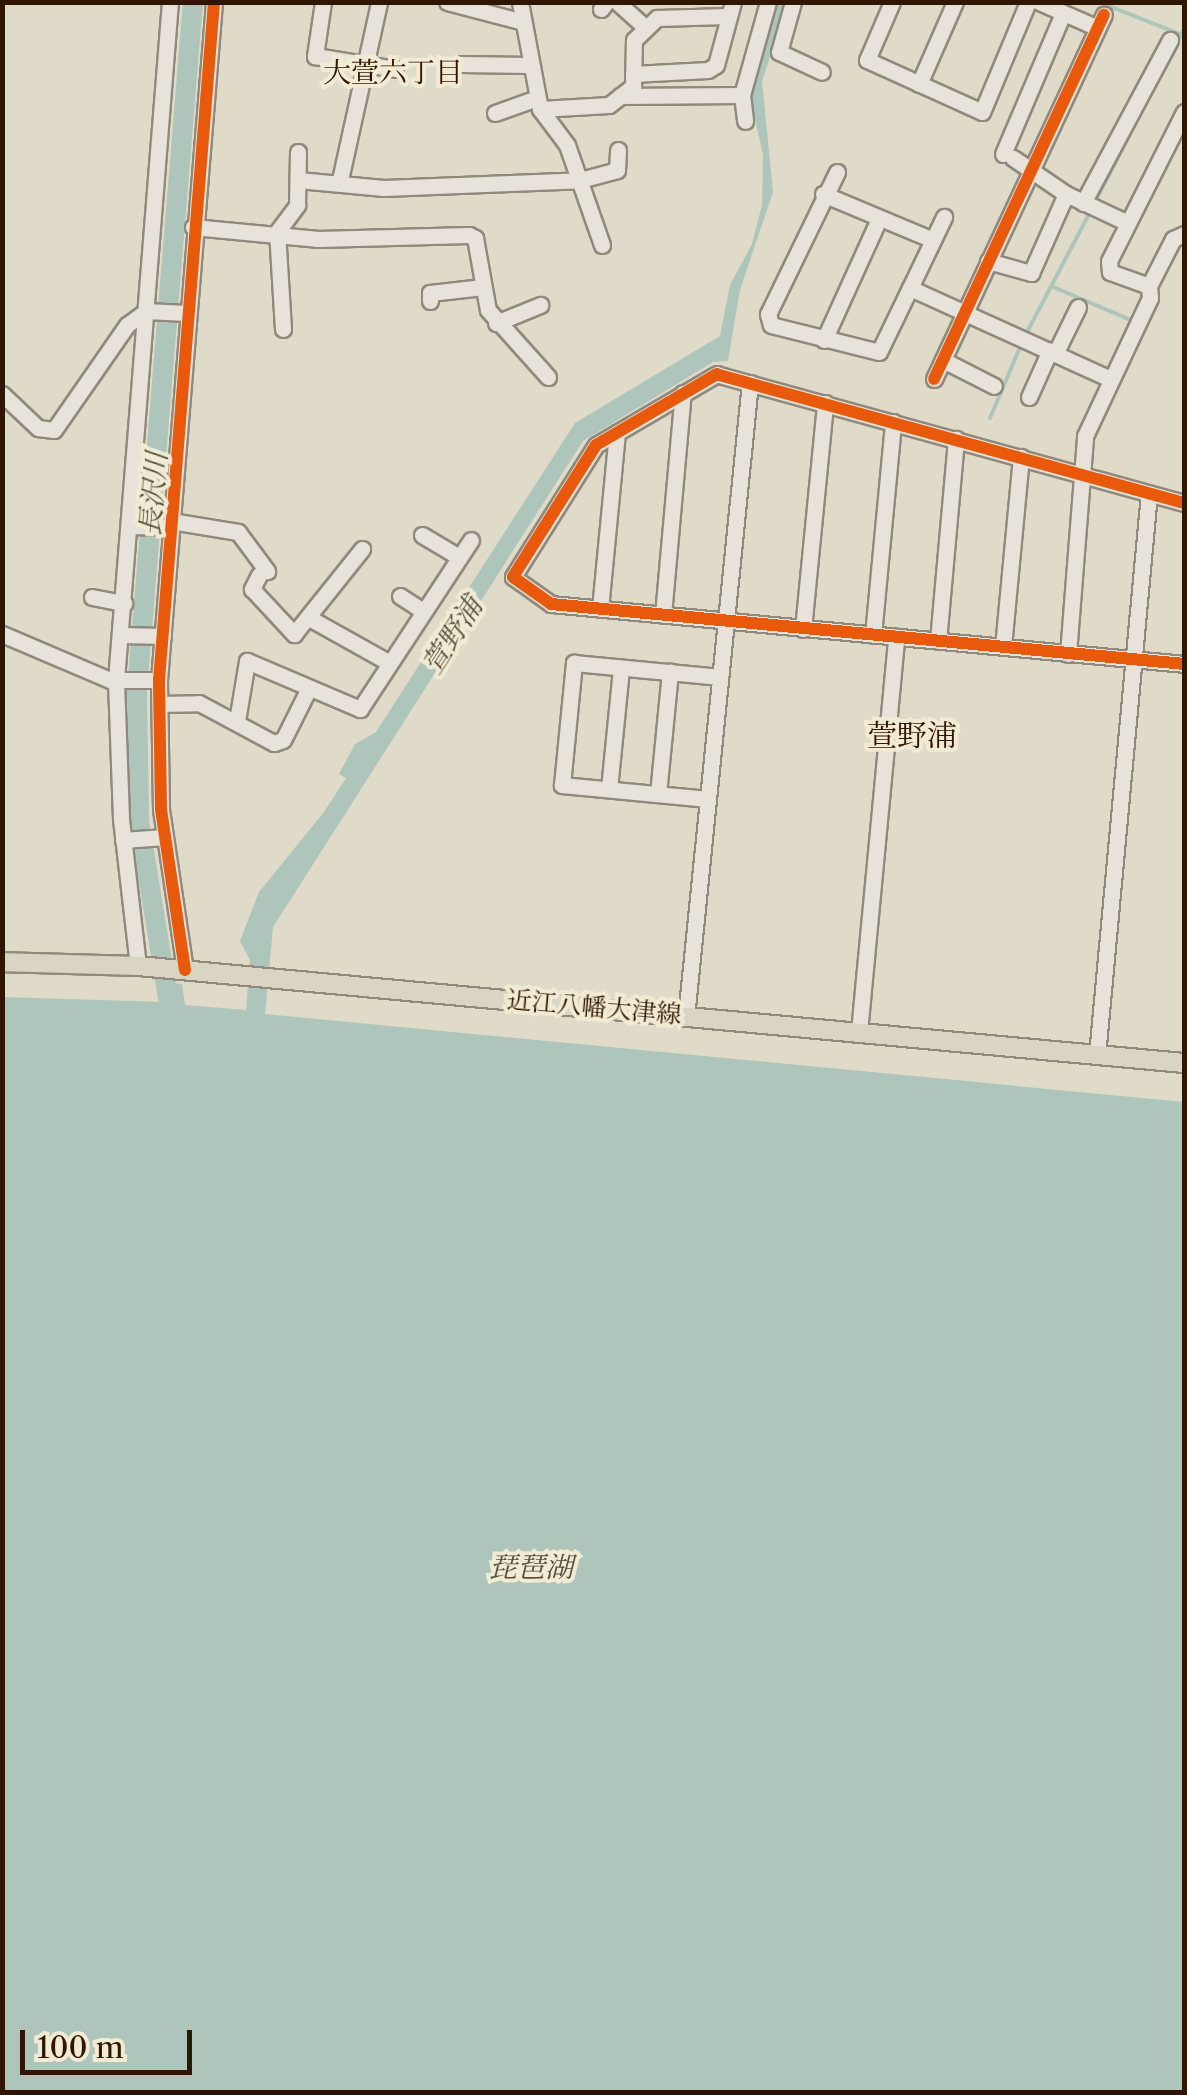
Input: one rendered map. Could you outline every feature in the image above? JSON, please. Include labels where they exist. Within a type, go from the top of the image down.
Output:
[{"type":"main road","name":"近江八幡大津線","points":[[2,962],[144,966],[1184,1063]]},
{"type":"street","points":[[144,966],[125,840],[120,680],[170,2]]},
{"type":"street","points":[[183,970],[161,837],[160,704],[156,680],[183,313],[214,2]]},
{"type":"street","points":[[323,2],[314,56],[395,69]]},
{"type":"street","points":[[340,180],[346,131],[369,65],[379,2]]},
{"type":"street","points":[[447,2],[520,22]]},
{"type":"street","points":[[520,2],[520,22],[538,104],[567,145],[602,244]]},
{"type":"street","points":[[745,121],[742,95],[768,2]]},
{"type":"street","points":[[793,2],[779,52],[822,72]]},
{"type":"street","points":[[892,2],[867,60],[982,112],[1028,2]]},
{"type":"street","points":[[919,84],[954,2]]},
{"type":"street","points":[[934,379],[1101,22],[1063,13],[1039,2]]},
{"type":"street","points":[[608,5],[645,26]]},
{"type":"street","points":[[495,113],[538,104],[609,106],[633,86],[633,74],[634,40],[645,26],[657,18],[730,9],[708,70],[633,74]]},
{"type":"street","points":[[1063,13],[1008,156],[1066,194],[1128,223]]},
{"type":"street","points":[[1083,203],[1170,40]]},
{"type":"street","points":[[461,64],[528,66]]},
{"type":"street","points":[[620,96],[742,95]]},
{"type":"street","points":[[1149,286],[1136,286],[1108,267],[1184,112]]},
{"type":"street","points":[[298,180],[340,180],[384,188],[580,180],[617,170],[618,150]]},
{"type":"street","points":[[283,329],[276,232],[297,206],[298,152]]},
{"type":"street","points":[[837,172],[822,194],[768,314],[771,324],[879,352],[944,218]]},
{"type":"street","points":[[822,194],[933,240]]},
{"type":"street","points":[[988,260],[1031,273],[1066,194]]},
{"type":"street","points":[[824,340],[880,218]]},
{"type":"street","points":[[193,227],[384,241],[469,235],[475,238],[484,287],[496,323],[548,378]]},
{"type":"street","points":[[1068,654],[1085,475],[1085,436],[1150,298],[1149,286],[1166,254],[1184,234]]},
{"type":"street","points":[[1166,254],[1184,261]]},
{"type":"street","points":[[430,301],[430,293],[484,287]]},
{"type":"street","points":[[910,288],[1111,379]]},
{"type":"street","points":[[496,323],[540,305]]},
{"type":"street","points":[[1029,397],[1078,308]]},
{"type":"street","points":[[2,394],[38,428],[54,430],[127,325],[148,311],[183,313]]},
{"type":"street","points":[[943,360],[994,386]]},
{"type":"street","points":[[1184,502],[718,374],[596,445],[512,576],[550,604],[1184,664]]},
{"type":"street","points":[[686,1017],[750,382]]},
{"type":"street","points":[[663,615],[683,393]]},
{"type":"street","points":[[803,629],[825,403]]},
{"type":"street","points":[[872,635],[892,422]]},
{"type":"street","points":[[600,609],[617,433]]},
{"type":"street","points":[[938,641],[956,440]]},
{"type":"street","points":[[1003,648],[1021,457]]},
{"type":"street","points":[[1097,1055],[1149,493]]},
{"type":"street","points":[[132,526],[169,525],[238,532],[263,573],[252,589],[288,634],[311,619],[362,549]]},
{"type":"street","points":[[422,535],[459,557]]},
{"type":"street","points":[[237,721],[247,660],[360,710],[471,540]]},
{"type":"street","points":[[400,596],[423,611]]},
{"type":"street","points":[[92,597],[124,603]]},
{"type":"street","points":[[311,619],[388,662]]},
{"type":"street","points":[[2,634],[120,680],[156,680]]},
{"type":"street","points":[[126,635],[160,636]]},
{"type":"street","points":[[859,1032],[896,637]]},
{"type":"street","points":[[708,799],[562,785],[572,680],[574,663],[720,677]]},
{"type":"street","points":[[609,789],[622,668]]},
{"type":"street","points":[[658,794],[670,672]]},
{"type":"street","points":[[160,704],[199,703],[274,742],[283,740],[309,688]]},
{"type":"street","points":[[125,840],[161,837]]},
{"type":"water","name":"琵琶湖","points":[[774,3],[788,3],[762,81],[773,192],[740,290],[728,361],[713,362],[583,441],[273,927],[265,1014],[1184,1102],[1184,2092],[3,2092],[3,997],[164,1002],[160,982],[182,984],[185,1005],[246,1010],[250,960],[240,941],[259,892],[324,812],[346,778],[339,774],[355,744],[376,732],[575,423],[720,336],[730,285],[752,244],[762,205],[763,155],[749,92]]},
{"type":"waterway","name":"長沢川","points":[[170,1010],[139,820],[137,690],[193,2]]},
{"type":"waterway","points":[[1099,2],[1182,35]]},
{"type":"waterway","points":[[1096,200],[1184,29]]},
{"type":"waterway","points":[[1025,336],[1088,216]]},
{"type":"waterway","points":[[1051,286],[1133,321]]},
{"type":"waterway","points":[[990,418],[1021,345]]},
{"type":"cycle path","points":[[185,970],[161,809],[159,680],[214,2]]},
{"type":"cycle path","points":[[934,379],[1104,15]]},
{"type":"cycle path","points":[[1184,503],[717,374],[596,445],[513,577],[551,604],[1184,664]]},
{"type":"district","name":"大萱六丁目","points":[[393,72]]},
{"type":"district","name":"萱野浦","points":[[912,736]]}]
